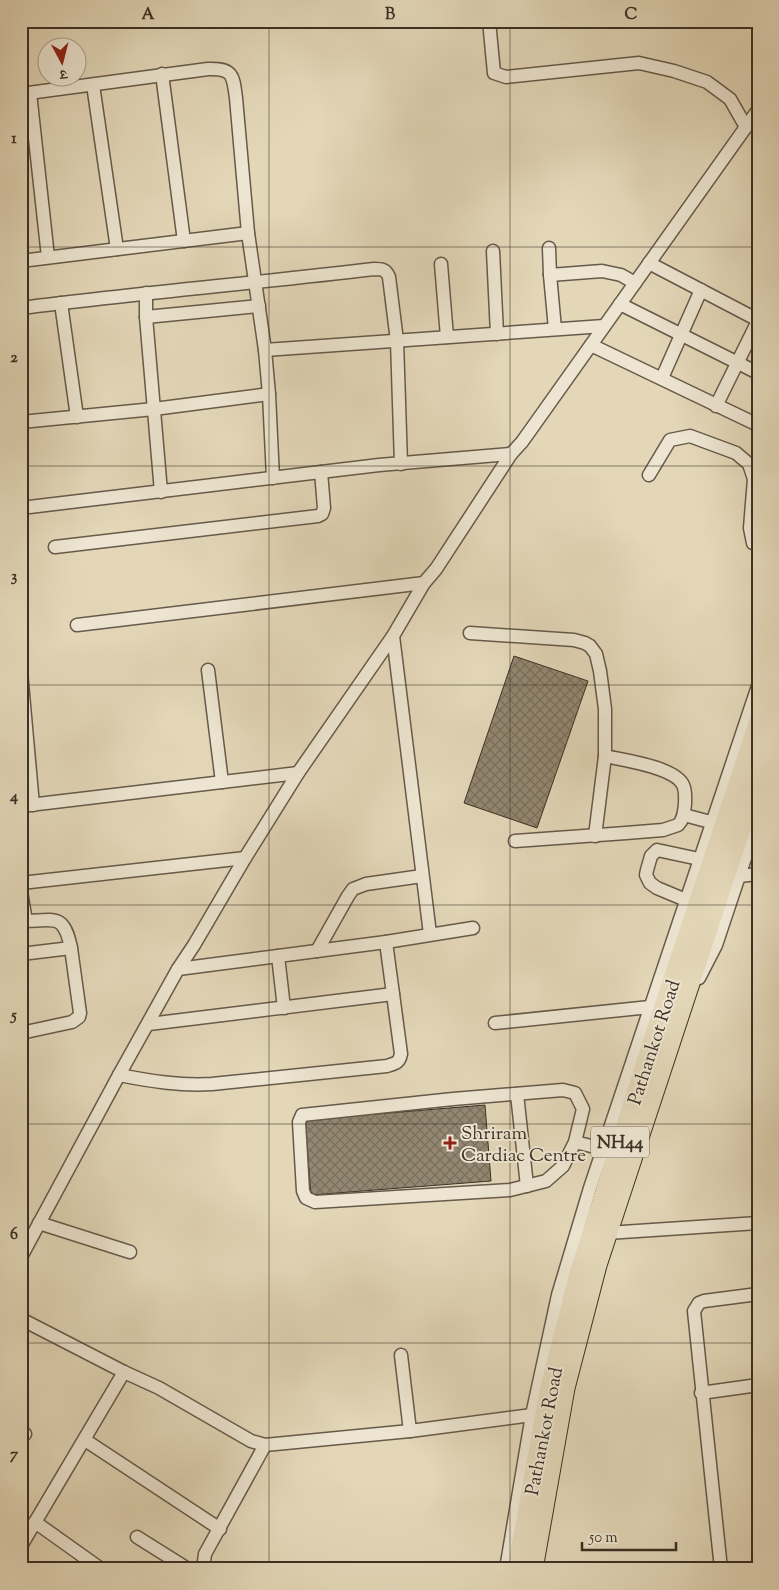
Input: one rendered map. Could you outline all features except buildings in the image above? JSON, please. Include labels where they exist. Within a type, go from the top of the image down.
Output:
[{"type":"highway","name":"Pathankot Road","points":[[517,1569],[550,1387],[578,1274],[691,903],[718,824],[758,724]]},
{"type":"highway","name":"NH44","points":[[532,1569],[565,1388],[597,1264],[758,777]]},
{"type":"street","points":[[489,21],[494,73],[506,77],[639,63],[674,71],[707,82],[730,99],[746,127]]},
{"type":"street","points":[[48,258],[26,93],[162,74],[222,68],[228,71],[233,80],[236,98],[248,233],[265,350],[273,478]]},
{"type":"street","points":[[162,74],[184,241]]},
{"type":"street","points":[[93,85],[118,249]]},
{"type":"street","points":[[21,1257],[178,969],[244,858],[298,774],[393,636],[424,584],[436,569],[511,454],[522,442],[758,110]]},
{"type":"street","points":[[21,261],[248,233]]},
{"type":"street","points":[[549,248],[555,329]]},
{"type":"street","points":[[493,251],[497,334]]},
{"type":"street","points":[[649,263],[758,321],[716,406]]},
{"type":"street","points":[[441,264],[447,337]]},
{"type":"street","points":[[21,308],[382,269],[387,272],[389,277],[397,341],[401,464]]},
{"type":"street","points":[[550,275],[602,270],[621,275],[635,283]]},
{"type":"street","points":[[662,378],[701,290]]},
{"type":"street","points":[[146,293],[146,317],[161,492]]},
{"type":"street","points":[[61,303],[76,417]]},
{"type":"street","points":[[620,304],[758,373]]},
{"type":"street","points":[[146,317],[259,306]]},
{"type":"street","points":[[265,350],[604,326]]},
{"type":"street","points":[[590,345],[758,425]]},
{"type":"street","points":[[21,422],[154,409],[269,394]]},
{"type":"street","points":[[648,475],[670,440],[690,436],[736,453],[749,464],[754,479],[750,528],[753,543],[758,544]]},
{"type":"street","points":[[21,508],[379,465],[511,454]]},
{"type":"street","points":[[55,547],[318,516],[322,514],[324,508],[321,472]]},
{"type":"street","points":[[77,625],[424,584]]},
{"type":"street","points":[[470,633],[574,640],[590,646],[596,654],[605,710],[605,756],[595,836]]},
{"type":"street","points":[[393,636],[430,934]]},
{"type":"street","points":[[208,670],[222,782]]},
{"type":"street","points":[[21,672],[27,805],[298,774]]},
{"type":"street","points":[[506,1569],[532,1415],[558,1295],[603,1149],[650,1007],[691,903],[699,859],[718,824],[758,686]]},
{"type":"street","points":[[515,841],[595,836],[673,828],[682,822],[685,794],[683,784],[678,778],[668,772],[605,756]]},
{"type":"street","points":[[684,815],[718,824]]},
{"type":"street","points":[[677,1021],[716,944],[758,819]]},
{"type":"street","points":[[691,903],[657,888],[650,883],[646,875],[651,856],[653,853],[661,850],[699,859]]},
{"type":"street","points":[[21,883],[244,858]]},
{"type":"street","points":[[740,876],[758,874]]},
{"type":"street","points":[[317,951],[353,889],[366,884],[422,876]]},
{"type":"street","points":[[21,892],[24,921],[52,920],[62,924],[67,930],[80,1012],[79,1018],[72,1022],[21,1033]]},
{"type":"street","points":[[178,969],[386,942],[473,928]]},
{"type":"street","points":[[119,1075],[154,1082],[203,1085],[387,1066],[396,1063],[400,1060],[401,1054],[386,942]]},
{"type":"street","points":[[21,954],[71,948]]},
{"type":"street","points":[[278,956],[284,1008]]},
{"type":"street","points":[[149,1024],[393,994]]},
{"type":"street","points":[[496,1023],[650,1007]]},
{"type":"street","points":[[563,1090],[575,1093],[583,1109],[575,1142],[563,1166],[546,1181],[510,1190],[315,1202],[306,1198],[298,1122],[302,1115],[517,1094],[563,1090]]},
{"type":"street","points":[[517,1094],[527,1186]]},
{"type":"street","points":[[575,1142],[603,1149]]},
{"type":"street","points":[[607,1233],[758,1222]]},
{"type":"street","points":[[39,1223],[130,1252]]},
{"type":"street","points":[[721,1569],[701,1393],[694,1312],[696,1306],[704,1301],[758,1294]]},
{"type":"street","points":[[21,1319],[159,1388],[251,1441],[265,1445],[410,1431],[532,1415]]},
{"type":"street","points":[[402,1355],[410,1431]]},
{"type":"street","points":[[21,1546],[124,1372]]},
{"type":"street","points":[[701,1393],[758,1386]]},
{"type":"street","points":[[85,1440],[220,1529]]},
{"type":"street","points":[[203,1569],[205,1554],[265,1445]]},
{"type":"street","points":[[35,1522],[101,1569]]},
{"type":"street","points":[[137,1537],[188,1569]]},
{"type":"place","name":"Shriram Cardiac Centre","points":[[450,1143]]}]
